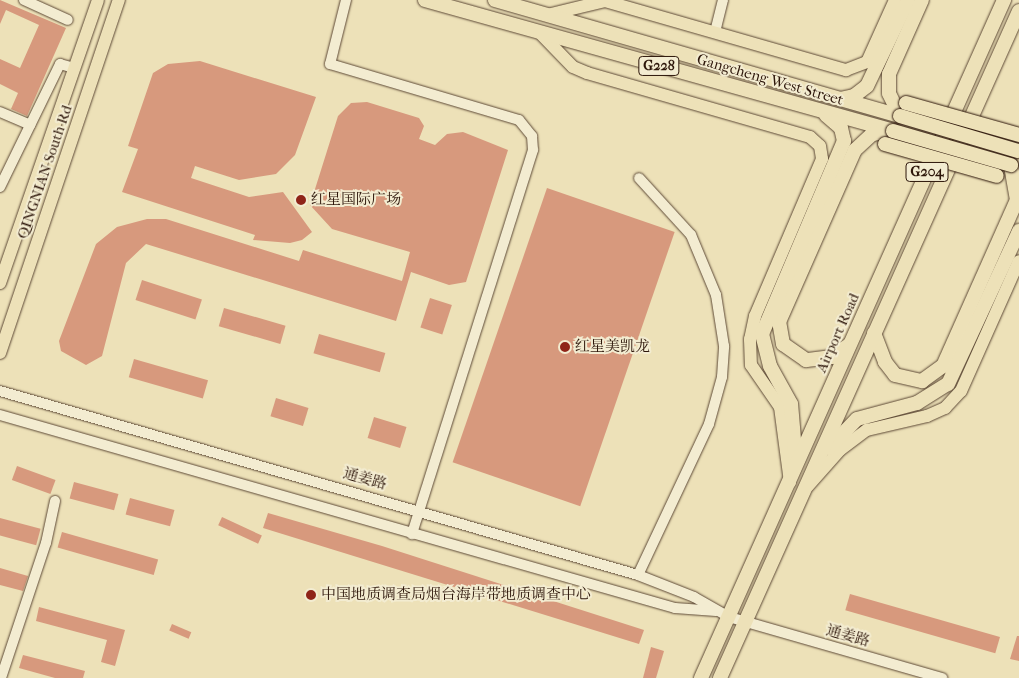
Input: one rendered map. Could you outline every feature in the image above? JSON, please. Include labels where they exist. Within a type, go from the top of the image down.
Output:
[{"type":"highway","name":"Gangcheng West Street","points":[[425,0],[1015,166]]},
{"type":"highway","name":"Gangcheng West Street","points":[[495,0],[1019,151]]},
{"type":"highway","points":[[838,99],[854,96],[867,86],[908,0]]},
{"type":"highway","points":[[900,116],[889,94],[889,74],[922,0]]},
{"type":"highway","name":"Airport Road","points":[[701,678],[723,614],[793,476],[1004,0]]},
{"type":"highway","name":"G204","points":[[720,678],[1019,11]]},
{"type":"highway","points":[[889,94],[906,103],[1019,135]]},
{"type":"highway","points":[[793,476],[796,430],[791,404],[770,366],[762,334],[844,141],[842,128],[832,118],[797,104]]},
{"type":"highway","points":[[850,345],[832,357],[806,360],[789,351],[778,329],[860,144],[872,134],[893,131]]},
{"type":"highway","points":[[860,144],[885,144],[997,176],[1018,189]]},
{"type":"highway","points":[[874,333],[885,362],[895,374],[922,381],[943,366],[1017,200],[1018,189],[1015,166]]},
{"type":"highway","points":[[811,476],[837,437],[858,419],[917,403],[948,384],[1019,231]]},
{"type":"main road","name":"QINGNIAN South Rd","points":[[0,283],[98,0]]},
{"type":"main road","name":"QINGNIAN South Rd","points":[[0,353],[119,0]]},
{"type":"main road","points":[[547,15],[605,1],[855,69],[869,58],[895,0]]},
{"type":"main road","points":[[540,33],[573,67],[587,73],[810,137],[820,146],[822,159],[755,316],[750,339],[751,365],[780,407],[793,476]]},
{"type":"main road","points":[[805,489],[840,450],[867,430],[927,416],[945,408],[961,391],[1019,261]]},
{"type":"street","points":[[24,0],[68,20]]},
{"type":"street","points":[[715,32],[723,0]]},
{"type":"street","points":[[347,3],[330,64],[519,120],[532,136],[533,150],[412,534]]},
{"type":"street","points":[[0,187],[60,64],[74,68]]},
{"type":"street","points":[[0,112],[30,125]]},
{"type":"street","points":[[638,574],[709,424],[722,377],[724,346],[716,295],[691,235],[639,178]]},
{"type":"street","name":"通姜路","points":[[0,392],[638,574],[723,614],[746,622],[942,678]]},
{"type":"street","points":[[0,415],[675,608],[723,614]]},
{"type":"street","points":[[1,678],[46,544],[55,501]]},
{"type":"building","points":[[0,0],[66,28],[27,116],[11,109],[18,93],[0,84],[0,59],[20,68],[39,25],[6,10],[0,24]]},
{"type":"building","points":[[200,61],[316,97],[295,155],[276,174],[239,180],[195,166],[191,178],[249,197],[283,192],[312,232],[302,240],[290,243],[253,240],[255,235],[122,192],[138,149],[128,146],[153,73],[168,64]]},
{"type":"building","points":[[367,102],[419,118],[424,126],[419,139],[435,145],[447,134],[463,132],[508,150],[466,282],[449,285],[411,272],[396,321],[146,244],[126,263],[102,356],[86,365],[61,351],[59,341],[96,244],[117,227],[147,219],[166,219],[299,261],[303,250],[402,281],[410,252],[332,229],[310,205],[338,116],[351,103]]},
{"type":"building","name":"红星美凯龙","points":[[547,188],[675,232],[580,506],[453,462]]},
{"type":"building","points":[[142,280],[202,299],[195,319],[136,300]]},
{"type":"building","points":[[430,298],[452,305],[442,335],[420,327]]},
{"type":"building","points":[[224,308],[286,326],[280,344],[219,326]]},
{"type":"building","points":[[319,334],[385,353],[380,372],[313,353]]},
{"type":"building","points":[[134,359],[208,380],[203,398],[129,377]]},
{"type":"building","points":[[276,398],[309,408],[303,426],[270,416]]},
{"type":"building","points":[[374,417],[407,427],[400,448],[368,438]]},
{"type":"building","points":[[17,466],[56,480],[50,494],[12,480]]},
{"type":"building","points":[[74,482],[118,494],[114,510],[70,498]]},
{"type":"building","points":[[130,498],[174,510],[170,526],[126,514]]},
{"type":"building","points":[[268,513],[382,546],[644,630],[639,644],[263,528]]},
{"type":"building","points":[[222,517],[262,536],[258,544],[218,525]]},
{"type":"building","points":[[0,518],[41,529],[36,545],[0,536]]},
{"type":"building","points":[[62,532],[158,560],[154,575],[58,547]]},
{"type":"building","points":[[0,568],[28,576],[23,591],[0,585]]},
{"type":"building","points":[[850,594],[1000,637],[995,653],[845,610]]},
{"type":"building","points":[[39,607],[125,630],[115,666],[101,662],[107,640],[36,621]]},
{"type":"building","points":[[172,624],[191,632],[189,639],[169,630]]},
{"type":"building","points":[[1017,636],[1019,636],[1019,661],[1010,659]]},
{"type":"building","points":[[651,647],[664,651],[656,678],[643,678]]},
{"type":"building","points":[[23,655],[85,671],[83,678],[55,678],[19,668]]},
{"type":"place","name":"红星国际广场","points":[[301,200]]},
{"type":"place","name":"红星美凯龙","points":[[565,347]]},
{"type":"place","name":"中国地质调查局烟台海岸带地质调查中心","points":[[311,595]]}]
